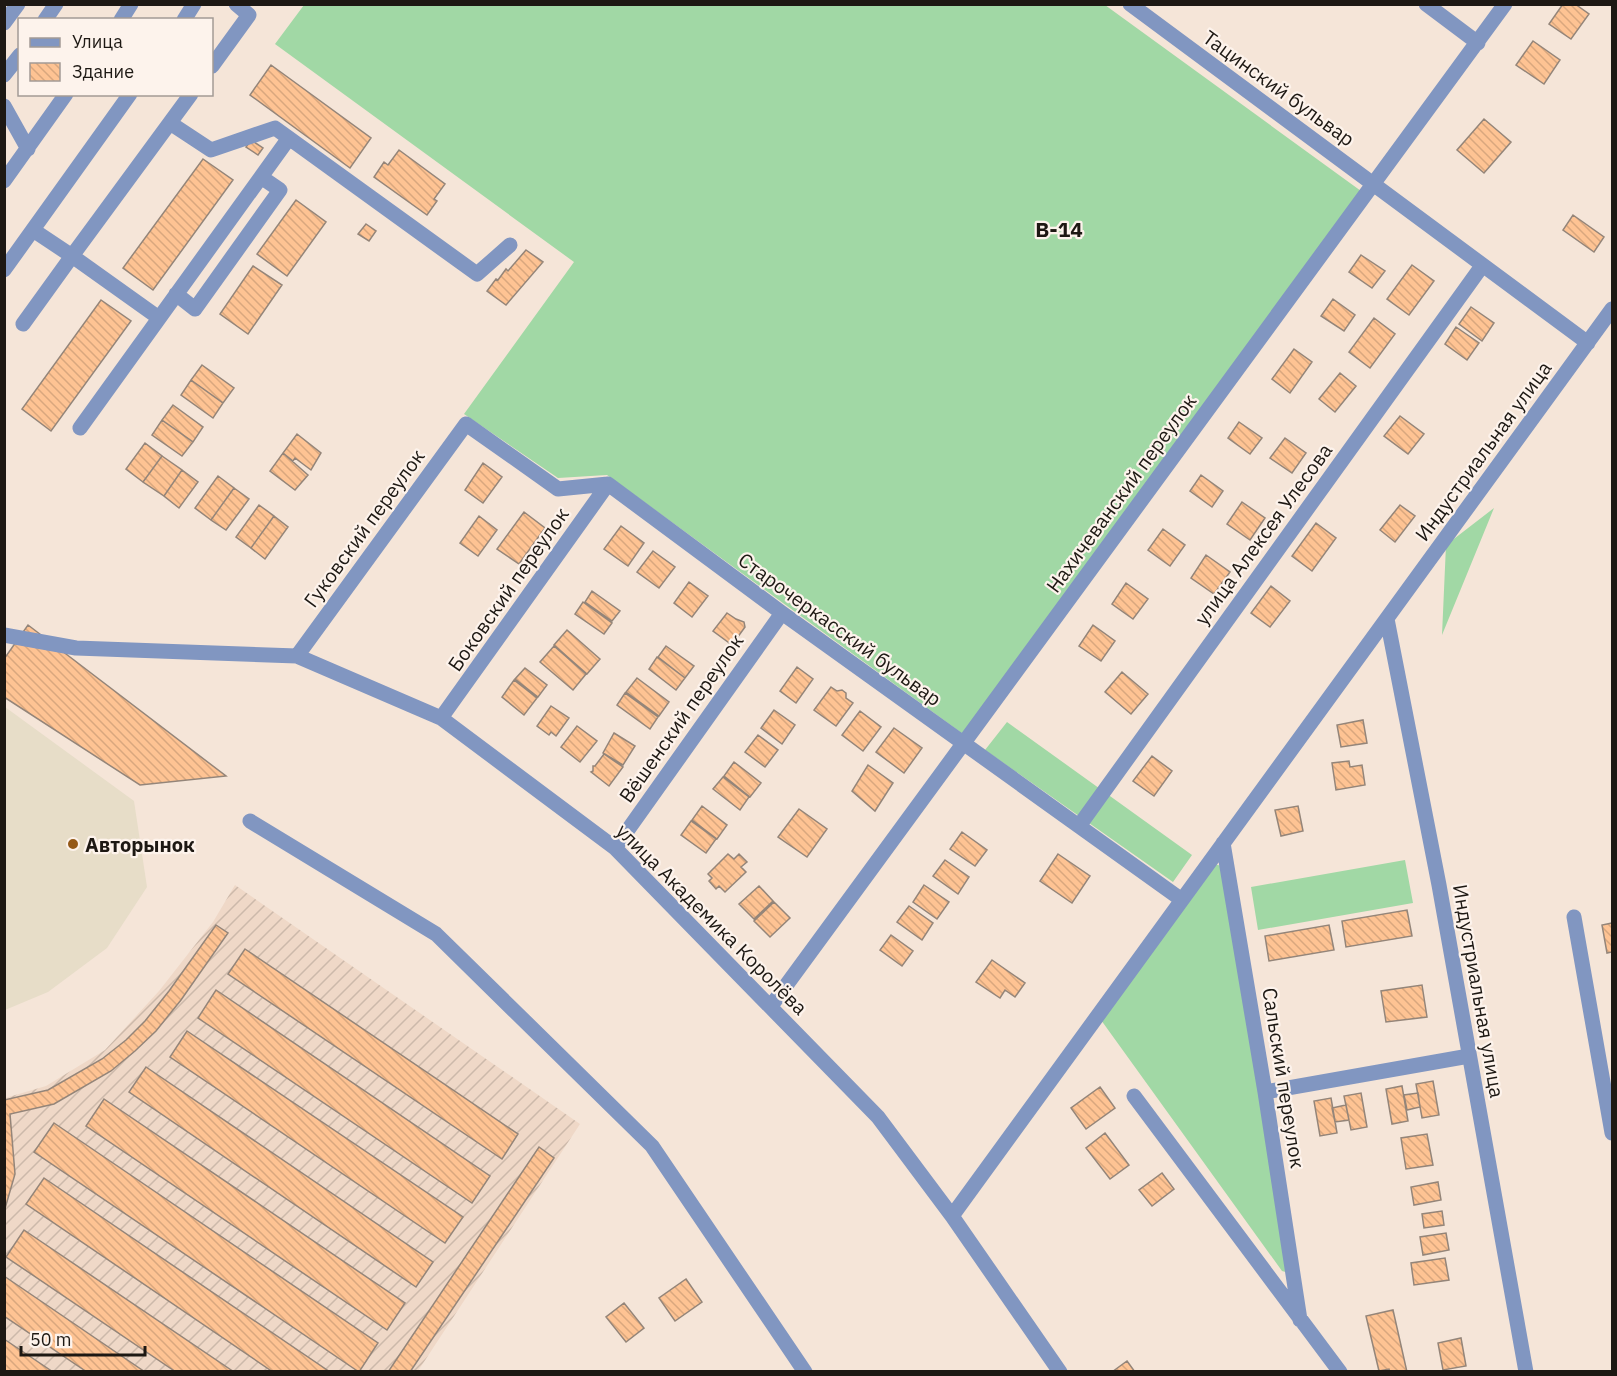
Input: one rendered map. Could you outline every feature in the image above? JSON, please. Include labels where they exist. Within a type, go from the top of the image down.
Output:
[{"type":"street","points":[[4,23],[18,4]]},
{"type":"street","points":[[46,18],[56,4]]},
{"type":"street","points":[[122,18],[131,4]]},
{"type":"street","points":[[185,18],[194,4]]},
{"type":"street","points":[[213,65],[253,10],[236,4]]},
{"type":"street","name":"Тацинский бульвар","points":[[1130,4],[1588,343]]},
{"type":"street","points":[[1426,4],[1478,43]]},
{"type":"street","name":"Нахичеванский переулок","points":[[771,1006],[1505,4]]},
{"type":"street","points":[[4,75],[18,58]]},
{"type":"street","points":[[4,181],[65,96]]},
{"type":"street","points":[[4,270],[129,96]]},
{"type":"street","points":[[23,324],[189,96]]},
{"type":"street","points":[[4,106],[28,148]]},
{"type":"street","points":[[170,123],[211,150],[275,128],[477,274],[510,245]]},
{"type":"street","points":[[80,428],[290,138]]},
{"type":"street","points":[[176,294],[195,309],[280,190],[261,177]]},
{"type":"street","points":[[33,230],[159,318]]},
{"type":"street","name":"улица Алексея Улесова","points":[[1079,826],[1482,266]]},
{"type":"street","name":"Индустриальная улица","points":[[952,1216],[1612,309]]},
{"type":"street","name":"Гуковский переулок","points":[[297,656],[466,424],[558,489],[608,484]]},
{"type":"street","name":"Старочеркасский бульвар","points":[[608,484],[782,613],[1182,900]]},
{"type":"street","name":"Боковский переулок","points":[[441,718],[608,484]]},
{"type":"street","name":"Вёшенский переулок","points":[[615,848],[782,613]]},
{"type":"street","name":"Индустриальная улица","points":[[1387,619],[1439,885],[1526,1371]]},
{"type":"street","name":"улица Академика Королёва","points":[[4,635],[76,648],[297,656],[441,718],[615,848],[879,1117],[952,1216],[1060,1371]]},
{"type":"street","points":[[250,820],[436,934],[644,1137],[805,1371]]},
{"type":"street","name":"Сальский переулок","points":[[1223,843],[1300,1320]]},
{"type":"street","points":[[1574,917],[1609,1090],[1612,1133]]},
{"type":"street","points":[[1265,1092],[1469,1056]]},
{"type":"street","name":"Сальский переулок","points":[[1134,1096],[1340,1371]]},
{"type":"shaded area","name":"Авторынок","points":[[5,707],[134,801],[147,887],[107,948],[48,992],[5,1010]]},
{"type":"shaded area","points":[[235,885],[580,1124],[418,1371],[5,1372],[5,1098],[46,1086],[105,1050],[159,991],[213,922]]},
{"type":"green space","points":[[304,5],[1105,5],[1361,191],[963,734],[607,475],[558,478],[464,414],[574,262],[275,44]]},
{"type":"green space","points":[[1494,508],[1442,635],[1446,545]]},
{"type":"green space","points":[[1007,722],[1192,855],[1173,882],[985,750]]},
{"type":"green space","points":[[1405,860],[1413,903],[1258,930],[1251,887]]},
{"type":"green space","points":[[1215,864],[1221,866],[1289,1273],[1282,1271],[1101,1020]]},
{"type":"building","points":[[1563,4],[1575,4],[1589,14],[1571,39],[1549,24]]},
{"type":"building","points":[[1533,41],[1560,60],[1544,84],[1516,65]]},
{"type":"building","points":[[271,65],[371,138],[350,168],[250,95]]},
{"type":"building","points":[[1484,119],[1511,142],[1484,173],[1457,150]]},
{"type":"building","points":[[251,140],[263,148],[258,155],[246,147]]},
{"type":"building","points":[[399,150],[445,184],[434,199],[437,201],[427,215],[374,177],[384,162],[388,165]]},
{"type":"building","points":[[203,159],[233,180],[153,290],[123,268]]},
{"type":"building","points":[[296,200],[326,222],[287,276],[257,254]]},
{"type":"building","points":[[1573,215],[1604,237],[1594,252],[1563,230]]},
{"type":"building","points":[[366,224],[376,231],[369,241],[358,234]]},
{"type":"building","points":[[526,250],[543,262],[506,305],[487,291]]},
{"type":"building","points":[[1361,255],[1385,271],[1372,288],[1349,272]]},
{"type":"building","points":[[1412,265],[1434,281],[1409,315],[1387,299]]},
{"type":"building","points":[[253,266],[282,285],[248,334],[220,314]]},
{"type":"building","points":[[1333,299],[1355,315],[1344,331],[1321,316]]},
{"type":"building","points":[[101,300],[131,321],[51,431],[22,409]]},
{"type":"building","points":[[1471,307],[1494,323],[1482,341],[1459,324]]},
{"type":"building","points":[[1374,318],[1395,334],[1370,368],[1349,352]]},
{"type":"building","points":[[1456,327],[1479,343],[1467,360],[1445,344]]},
{"type":"building","points":[[1294,349],[1312,362],[1290,393],[1272,379]]},
{"type":"building","points":[[202,365],[234,388],[223,403],[191,380]]},
{"type":"building","points":[[1340,373],[1356,386],[1335,412],[1319,399]]},
{"type":"building","points":[[191,380],[223,403],[213,418],[181,395]]},
{"type":"building","points":[[173,405],[203,427],[193,442],[162,420]]},
{"type":"building","points":[[1400,416],[1424,434],[1408,454],[1384,436]]},
{"type":"building","points":[[162,420],[193,442],[182,456],[152,435]]},
{"type":"building","points":[[1239,422],[1262,438],[1250,454],[1228,438]]},
{"type":"building","points":[[297,434],[321,453],[311,470],[295,458],[293,461],[283,453]]},
{"type":"building","points":[[1285,438],[1306,453],[1292,473],[1270,458]]},
{"type":"building","points":[[145,443],[162,456],[143,482],[126,469]]},
{"type":"building","points":[[283,453],[308,475],[295,490],[270,471]]},
{"type":"building","points":[[162,456],[182,470],[164,496],[143,482]]},
{"type":"building","points":[[483,463],[502,477],[483,503],[465,490]]},
{"type":"building","points":[[182,470],[198,482],[179,508],[164,496]]},
{"type":"building","points":[[1201,475],[1223,491],[1212,507],[1190,491]]},
{"type":"building","points":[[218,476],[234,488],[211,520],[195,508]]},
{"type":"building","points":[[234,488],[249,499],[226,530],[211,520]]},
{"type":"building","points":[[1242,502],[1265,518],[1250,540],[1227,524]]},
{"type":"building","points":[[259,505],[274,516],[251,548],[236,537]]},
{"type":"building","points":[[1400,505],[1415,516],[1395,542],[1380,530]]},
{"type":"building","points":[[524,512],[545,528],[519,564],[497,549]]},
{"type":"building","points":[[274,516],[288,527],[265,559],[251,548]]},
{"type":"building","points":[[479,516],[497,530],[478,556],[460,543]]},
{"type":"building","points":[[1316,523],[1336,538],[1312,571],[1292,556]]},
{"type":"building","points":[[621,526],[644,543],[628,566],[604,549]]},
{"type":"building","points":[[1163,529],[1185,545],[1170,566],[1148,550]]},
{"type":"building","points":[[653,551],[675,567],[659,588],[637,572]]},
{"type":"building","points":[[1206,555],[1230,572],[1214,594],[1191,578]]},
{"type":"building","points":[[689,582],[708,596],[692,617],[674,603]]},
{"type":"building","points":[[1126,583],[1148,599],[1133,619],[1112,604]]},
{"type":"building","points":[[1271,586],[1290,601],[1270,627],[1251,613]]},
{"type":"building","points":[[592,591],[620,611],[612,621],[585,602]]},
{"type":"building","points":[[583,602],[612,623],[604,634],[575,614]]},
{"type":"building","points":[[727,613],[744,622],[745,627],[732,645],[713,631]]},
{"type":"building","points":[[28,625],[226,776],[140,785],[4,697],[4,659]]},
{"type":"building","points":[[1093,625],[1115,641],[1101,661],[1079,646]]},
{"type":"building","points":[[567,630],[600,659],[587,674],[554,645]]},
{"type":"building","points":[[554,646],[586,674],[573,690],[540,662]]},
{"type":"building","points":[[666,646],[694,666],[685,678],[658,657]]},
{"type":"building","points":[[657,657],[685,678],[676,690],[649,669]]},
{"type":"building","points":[[797,667],[813,679],[796,703],[780,691]]},
{"type":"building","points":[[525,668],[547,685],[538,697],[515,679]]},
{"type":"building","points":[[1122,672],[1148,694],[1131,714],[1105,692]]},
{"type":"building","points":[[637,678],[669,702],[659,716],[626,692]]},
{"type":"building","points":[[514,680],[537,698],[524,715],[502,697]]},
{"type":"building","points":[[831,687],[837,691],[842,690],[846,693],[846,698],[853,703],[836,726],[814,710]]},
{"type":"building","points":[[625,693],[658,717],[650,729],[617,705]]},
{"type":"building","points":[[551,706],[569,718],[556,736],[551,732],[549,735],[537,726]]},
{"type":"building","points":[[774,710],[795,725],[782,744],[761,728]]},
{"type":"building","points":[[860,711],[881,727],[863,751],[842,735]]},
{"type":"building","points":[[1363,720],[1367,743],[1341,747],[1337,725]]},
{"type":"building","points":[[577,726],[597,741],[580,762],[561,747]]},
{"type":"building","points":[[894,728],[922,748],[904,773],[876,752]]},
{"type":"building","points":[[614,733],[635,746],[623,765],[603,753]]},
{"type":"building","points":[[758,735],[778,750],[765,767],[745,752]]},
{"type":"building","points":[[604,754],[623,767],[609,786],[591,772],[593,766]]},
{"type":"building","points":[[1152,756],[1172,771],[1154,796],[1133,781]]},
{"type":"building","points":[[1349,761],[1350,767],[1362,765],[1365,785],[1336,790],[1332,763]]},
{"type":"building","points":[[734,762],[761,783],[750,797],[724,776]]},
{"type":"building","points":[[868,765],[893,783],[875,811],[852,791]]},
{"type":"building","points":[[723,777],[749,797],[740,810],[713,789]]},
{"type":"building","points":[[702,806],[727,825],[717,839],[692,820]]},
{"type":"building","points":[[1298,806],[1303,831],[1281,836],[1275,810]]},
{"type":"building","points":[[799,809],[827,829],[807,857],[778,837]]},
{"type":"building","points":[[691,821],[716,839],[706,853],[681,835]]},
{"type":"building","points":[[962,832],[987,850],[975,866],[950,849]]},
{"type":"building","points":[[728,854],[734,859],[739,854],[747,862],[741,867],[746,872],[725,892],[719,886],[716,889],[709,881],[712,878],[708,874]]},
{"type":"building","points":[[1058,854],[1090,876],[1072,903],[1040,881]]},
{"type":"building","points":[[945,860],[969,877],[958,894],[933,876]]},
{"type":"building","points":[[924,885],[949,902],[937,919],[913,902]]},
{"type":"building","points":[[759,886],[773,901],[754,919],[739,904]]},
{"type":"building","points":[[774,902],[790,918],[770,937],[754,921]]},
{"type":"building","points":[[909,906],[933,923],[922,940],[897,922]]},
{"type":"building","points":[[1407,910],[1412,936],[1346,947],[1342,921]]},
{"type":"building","points":[[1612,923],[1612,952],[1607,953],[1602,925]]},
{"type":"building","points":[[216,925],[228,933],[181,1000],[156,1031],[135,1051],[111,1071],[54,1104],[10,1114],[15,1174],[4,1212],[4,1100],[48,1090],[102,1059],[126,1040],[169,991]]},
{"type":"building","points":[[1329,925],[1334,950],[1269,961],[1265,936]]},
{"type":"building","points":[[891,935],[913,951],[902,966],[880,950]]},
{"type":"building","points":[[245,949],[518,1134],[502,1159],[228,974]]},
{"type":"building","points":[[992,960],[1025,983],[1015,997],[1005,990],[1000,998],[976,982]]},
{"type":"building","points":[[1422,985],[1427,1017],[1386,1022],[1381,991]]},
{"type":"building","points":[[216,990],[490,1176],[472,1203],[198,1018]]},
{"type":"building","points":[[187,1031],[463,1217],[445,1243],[170,1057]]},
{"type":"building","points":[[146,1067],[433,1262],[416,1287],[129,1092]]},
{"type":"building","points":[[1433,1081],[1439,1115],[1422,1118],[1416,1084]]},
{"type":"building","points":[[1402,1086],[1408,1121],[1392,1124],[1386,1089]]},
{"type":"building","points":[[1100,1087],[1115,1108],[1086,1129],[1071,1108]]},
{"type":"building","points":[[1361,1093],[1367,1127],[1351,1130],[1344,1096]]},
{"type":"building","points":[[1418,1093],[1420,1107],[1407,1110],[1404,1095]]},
{"type":"building","points":[[1331,1098],[1337,1133],[1320,1136],[1314,1101]]},
{"type":"building","points":[[104,1099],[405,1303],[387,1330],[86,1126]]},
{"type":"building","points":[[1346,1105],[1349,1120],[1335,1122],[1332,1108]]},
{"type":"building","points":[[54,1123],[378,1343],[359,1372],[34,1152]]},
{"type":"building","points":[[1105,1133],[1129,1165],[1110,1179],[1086,1148]]},
{"type":"building","points":[[1427,1134],[1433,1165],[1406,1169],[1401,1138]]},
{"type":"building","points":[[539,1147],[554,1158],[410,1372],[388,1372]]},
{"type":"building","points":[[1162,1173],[1174,1189],[1152,1206],[1139,1190]]},
{"type":"building","points":[[44,1178],[330,1372],[273,1372],[26,1204]]},
{"type":"building","points":[[1438,1182],[1441,1200],[1414,1205],[1411,1187]]},
{"type":"building","points":[[1442,1211],[1444,1225],[1424,1228],[1422,1214]]},
{"type":"building","points":[[24,1230],[234,1372],[176,1372],[6,1257]]},
{"type":"building","points":[[1446,1233],[1449,1250],[1423,1255],[1420,1237]]},
{"type":"building","points":[[1445,1258],[1449,1280],[1414,1285],[1411,1263]]},
{"type":"building","points":[[4,1276],[145,1372],[87,1372],[4,1316]]},
{"type":"building","points":[[686,1279],[702,1302],[675,1321],[659,1298]]},
{"type":"building","points":[[624,1303],[644,1328],[626,1342],[606,1317]]},
{"type":"building","points":[[1393,1310],[1407,1372],[1390,1372],[1389,1369],[1379,1371],[1366,1316]]},
{"type":"building","points":[[1461,1338],[1466,1366],[1443,1370],[1438,1343]]},
{"type":"building","points":[[4,1339],[53,1372],[4,1372]]},
{"type":"building","points":[[1127,1361],[1135,1372],[1112,1372]]},
{"type":"place","name":"Авторынок","points":[[73,844]]},
{"type":"district","name":"В-14","points":[[1059,229]]}]
